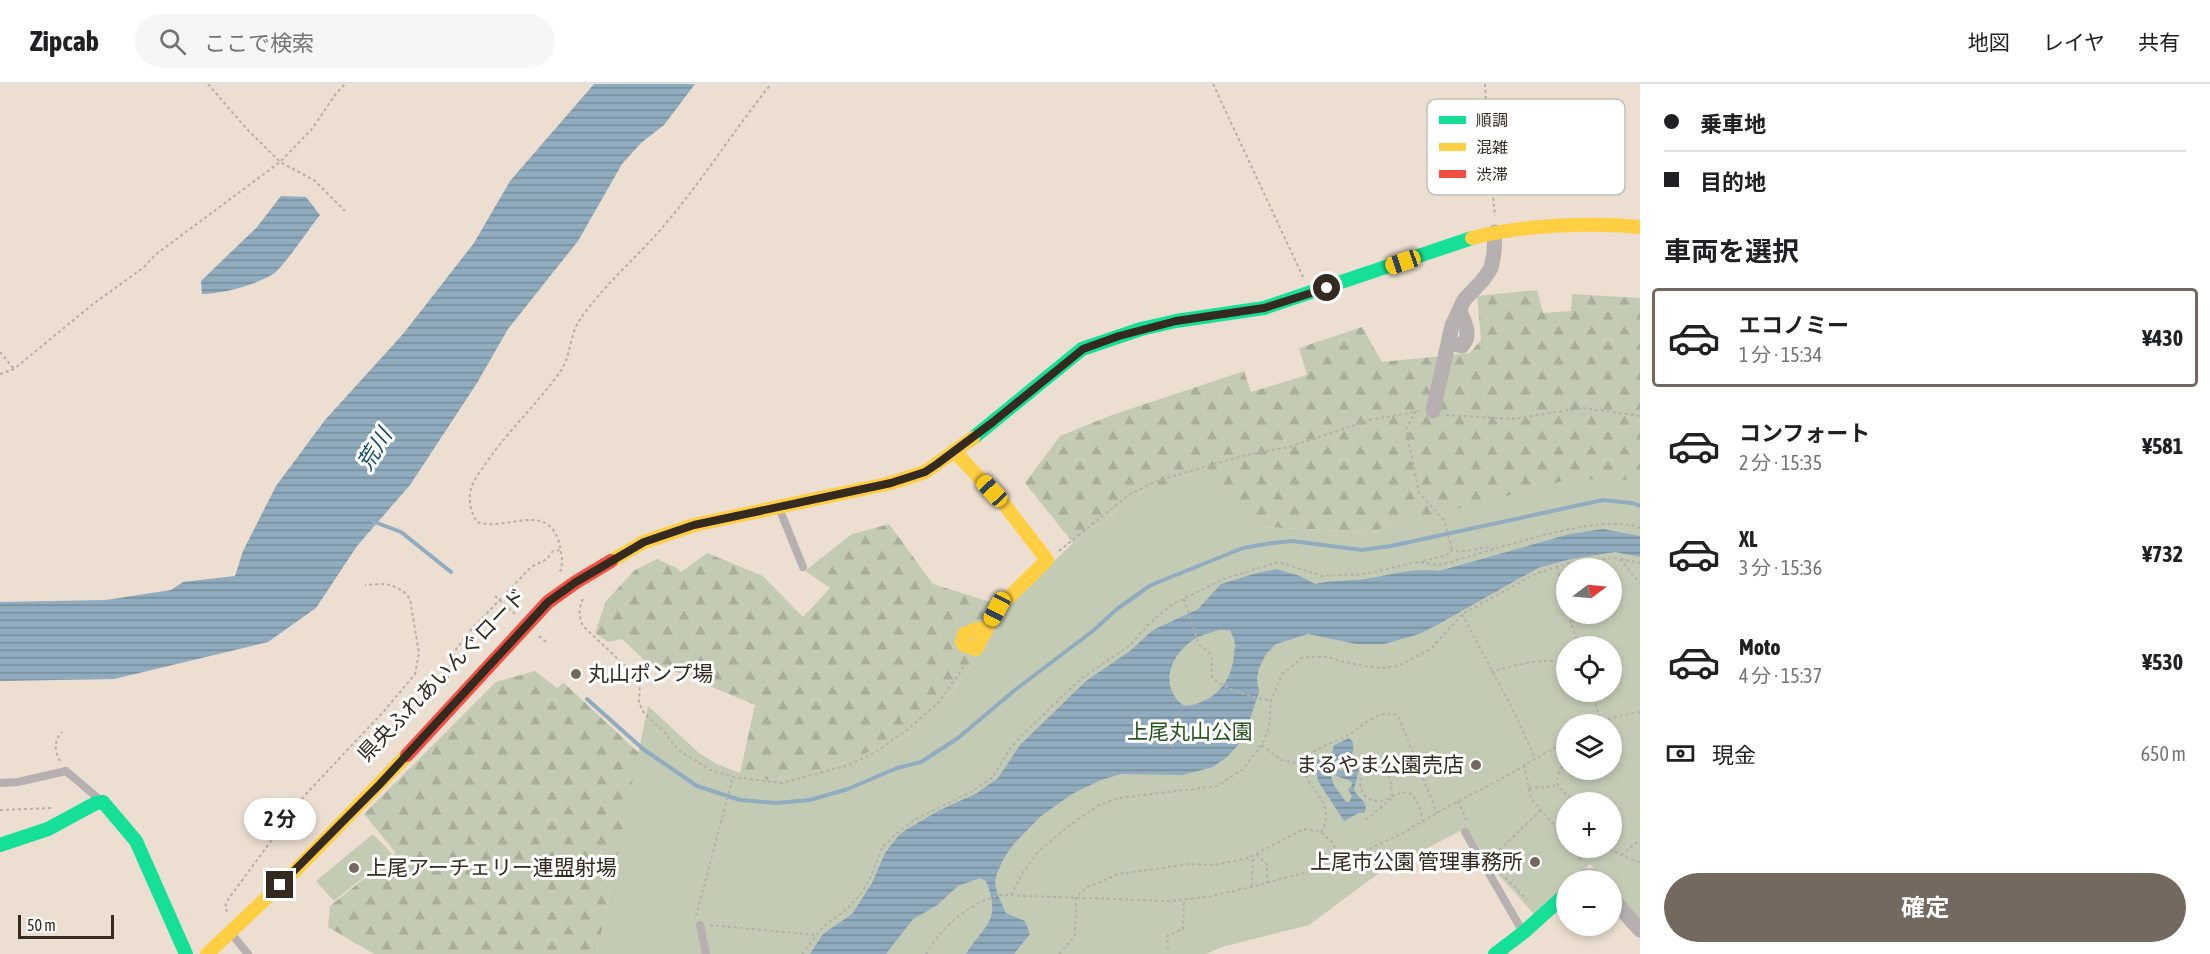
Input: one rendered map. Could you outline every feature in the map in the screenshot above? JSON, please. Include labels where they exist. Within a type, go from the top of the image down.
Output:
[{"type":"street","points":[[207,954],[296,871],[380,784],[548,602],[576,582],[644,542],[694,525],[891,483],[925,472],[993,422],[1083,349],[1141,329],[1176,321],[1264,308],[1456,242],[1495,232],[1601,223],[1640,226]]},
{"type":"street","points":[[1433,411],[1450,334],[1464,300],[1491,268],[1495,232]]},
{"type":"street","points":[[954,451],[1004,504],[1047,560],[997,609],[986,629],[969,629],[963,634],[964,646],[976,649]]},
{"type":"street","points":[[0,844],[48,829],[96,803],[103,802],[135,842],[186,954]]},
{"type":"street","points":[[1495,954],[1556,903]]},
{"type":"street","points":[[1622,910],[1640,930]]},
{"type":"lane","points":[[778,507],[803,567]]},
{"type":"lane","points":[[0,783],[18,782],[66,771],[103,802]]},
{"type":"lane","points":[[1465,832],[1524,932]]},
{"type":"lane","points":[[700,925],[705,954]]},
{"type":"lane","points":[[233,931],[248,954]]},
{"type":"path","points":[[208,84],[245,127],[280,162],[314,180],[345,211]]},
{"type":"path","points":[[0,374],[14,369],[93,304],[143,268],[155,255],[280,162],[312,129],[345,84]]},
{"type":"path","points":[[559,576],[562,566],[561,550],[554,530],[546,521],[536,519],[487,526],[477,522],[471,512],[472,484],[503,438],[550,386],[563,368],[572,345],[573,332],[579,321],[622,270],[666,224],[771,84]]},
{"type":"path","points":[[1213,84],[1311,293]]},
{"type":"path","points":[[1485,84],[1486,99]]},
{"type":"path","points":[[1494,195],[1495,232]]},
{"type":"path","points":[[0,352],[14,369]]},
{"type":"path","points":[[1047,560],[1130,494],[1159,480],[1244,456],[1289,447],[1373,419],[1416,411],[1433,411],[1444,415],[1512,419],[1583,408],[1640,416]]},
{"type":"path","points":[[1416,411],[1406,429],[1419,494],[1444,520],[1452,550]]},
{"type":"path","points":[[1419,562],[1439,565],[1591,525],[1627,524],[1640,528]]},
{"type":"path","points":[[1452,550],[1457,552],[1484,546],[1497,548]]},
{"type":"path","points":[[449,686],[446,684],[455,651],[499,599],[531,567],[547,559],[554,551],[561,550]]},
{"type":"path","points":[[802,954],[815,935],[860,895],[869,881],[882,848],[896,834],[914,820],[971,792],[993,777],[1017,740],[1069,690],[1100,664],[1130,645],[1166,609],[1232,575],[1280,562],[1322,576],[1365,574],[1447,555],[1452,550]]},
{"type":"path","points":[[1622,559],[1640,563]]},
{"type":"path","points":[[1622,561],[1640,583]]},
{"type":"path","points":[[1011,895],[1023,872],[1038,852],[1099,804],[1119,798],[1217,786],[1243,770],[1262,745],[1269,726],[1271,701],[1282,674],[1303,657],[1329,657],[1370,667],[1385,668],[1400,664],[1431,649],[1461,614],[1537,573],[1556,567]]},
{"type":"path","points":[[233,931],[225,907],[229,898],[305,795],[406,686],[418,666],[418,641],[410,599],[403,591],[391,585],[365,585]]},
{"type":"path","points":[[587,593],[580,604],[579,619],[583,626],[639,680],[639,703],[644,713],[663,730],[678,750],[711,770],[734,777],[782,783],[849,765],[876,752],[908,729],[939,702],[976,649]]},
{"type":"path","points":[[495,596],[512,611]]},
{"type":"path","points":[[1184,599],[1197,641],[1199,645],[1209,650],[1212,677],[1222,685],[1259,699],[1271,701]]},
{"type":"path","points":[[1461,614],[1515,714],[1535,758]]},
{"type":"path","points":[[1491,672],[1556,661]]},
{"type":"path","points":[[1622,715],[1640,712]]},
{"type":"path","points":[[1321,832],[1327,812],[1312,787],[1304,765],[1309,756],[1322,747],[1345,737],[1380,715],[1393,713],[1398,716],[1437,813]]},
{"type":"path","points":[[62,732],[56,742],[57,755],[66,771]]},
{"type":"path","points":[[1262,745],[1281,760],[1304,765]]},
{"type":"path","points":[[926,954],[947,925],[970,908],[1000,894],[1184,900],[1252,887],[1341,861],[1423,822],[1556,746]]},
{"type":"path","points":[[1376,757],[1383,764],[1391,785],[1392,798],[1373,800],[1362,791],[1360,786],[1366,761],[1376,757]]},
{"type":"path","points":[[1524,765],[1531,798],[1556,827]]},
{"type":"path","points":[[734,777],[695,918],[700,925],[815,935]]},
{"type":"path","points":[[1557,780],[1562,792]]},
{"type":"path","points":[[1529,788],[1550,787],[1557,784]]},
{"type":"path","points":[[1366,820],[1392,798],[1408,792],[1419,806],[1423,822]]},
{"type":"path","points":[[0,810],[47,808]]},
{"type":"path","points":[[1490,860],[1541,810]]},
{"type":"path","points":[[1059,954],[1075,936],[1076,897],[1088,887],[1119,874],[1189,864],[1215,866],[1255,855],[1304,829],[1321,832],[1332,842],[1341,861]]},
{"type":"path","points":[[1622,854],[1640,840]]},
{"type":"path","points":[[1255,855],[1267,865],[1267,883]]},
{"type":"path","points":[[1252,887],[1255,855]]},
{"type":"path","points":[[1622,856],[1640,862]]},
{"type":"path","points":[[1580,858],[1584,864]]},
{"type":"path","points":[[1168,949],[1167,936],[1183,929],[1184,900]]},
{"type":"green space","points":[[1537,290],[1543,313],[1571,311],[1572,294],[1640,298],[1640,480],[1570,480],[1370,532],[1258,527],[1199,474],[1139,494],[1073,543],[1025,483],[1060,436],[1112,415],[1244,371],[1251,392],[1307,375],[1299,348],[1362,327],[1382,362],[1470,353],[1481,340],[1477,296]]},
{"type":"green space","name":"上尾丸山公園","points":[[1199,473],[1258,527],[1370,532],[1570,479],[1640,480],[1640,920],[1622,900],[1622,870],[1595,870],[1590,864],[1583,870],[1556,870],[1556,895],[1534,914],[1495,871],[1466,828],[1379,873],[1309,925],[1222,947],[1206,954],[597,954],[648,706],[699,753],[717,764],[740,773],[768,780],[797,776],[846,762],[911,734],[934,713],[957,686],[983,647],[999,613],[1073,543],[1139,494]]},
{"type":"green space","points":[[889,524],[933,584],[1006,607],[957,686],[934,713],[911,734],[846,762],[797,776],[768,780],[740,773],[755,705],[662,666],[651,667],[622,639],[608,642],[595,633],[606,601],[635,570],[657,559],[681,572],[707,553],[763,576],[803,617],[830,588],[805,571],[852,534]]},
{"type":"green space","points":[[535,671],[557,688],[564,683],[639,753],[597,954],[374,954],[328,927],[330,906],[396,853],[364,814],[496,682]]},
{"type":"green space","name":"上尾アーチェリー連盟射場","points":[[373,834],[392,854],[334,901],[316,881]]},
{"type":"water","name":"荒川","points":[[594,84],[695,84],[664,125],[641,143],[622,164],[578,241],[508,329],[477,383],[410,485],[357,546],[316,608],[268,642],[114,679],[0,681],[0,602],[106,600],[171,590],[183,582],[235,576],[243,551],[276,486],[325,420],[403,334],[474,243],[510,181]]},
{"type":"water","points":[[281,196],[306,197],[320,215],[283,264],[273,274],[248,285],[229,291],[202,294],[201,281],[257,227]]},
{"type":"water","points":[[1603,529],[1640,536],[1640,557],[1615,552],[1577,558],[1556,558],[1556,563],[1538,568],[1419,634],[1384,644],[1356,644],[1308,634],[1276,644],[1266,654],[1259,668],[1257,679],[1259,692],[1246,731],[1238,745],[1227,757],[1213,767],[1183,775],[1121,774],[1101,780],[1072,794],[1041,816],[1012,846],[1003,860],[995,882],[1006,913],[1025,921],[1030,934],[1014,954],[966,954],[992,914],[991,894],[986,881],[980,878],[958,886],[936,906],[913,919],[886,954],[810,954],[823,934],[852,914],[872,883],[885,853],[899,835],[940,810],[977,793],[998,778],[1020,745],[1086,681],[1130,651],[1153,630],[1198,609],[1221,584],[1277,569],[1300,576],[1315,584],[1411,571],[1439,571],[1570,534]],"holes":[[[1219,630],[1230,630],[1234,640],[1233,663],[1226,682],[1213,696],[1184,706],[1171,690],[1170,672],[1178,654],[1193,640]]]},
{"type":"water","points":[[1349,738],[1353,742],[1353,753],[1334,767],[1331,776],[1335,787],[1346,802],[1349,802],[1352,796],[1348,790],[1352,785],[1351,781],[1336,776],[1337,770],[1343,771],[1342,768],[1354,761],[1359,769],[1354,790],[1366,806],[1364,813],[1359,813],[1344,821],[1318,781],[1315,764],[1320,755],[1332,753],[1334,745]]},
{"type":"waterway","points":[[587,699],[643,749],[697,786],[740,800],[776,803],[810,800],[848,789],[897,768],[921,762],[958,738],[1015,690],[1094,630],[1117,609],[1151,585],[1243,548],[1292,541],[1362,550],[1391,546],[1603,500],[1640,506]]},
{"type":"waterway","points":[[372,521],[401,532],[451,572]]},
{"type":"traffic: fast","points":[[973,438],[1082,349],[1141,329],[1176,321],[1264,308],[1472,238]]},
{"type":"traffic: fast","points":[[0,845],[48,829],[96,803],[103,802],[136,841],[186,954]]},
{"type":"traffic: fast","points":[[1495,954],[1556,903]]},
{"type":"traffic: slow","points":[[1472,238],[1534,227],[1599,225],[1640,227]]},
{"type":"traffic: slow","points":[[611,561],[644,542],[694,525],[891,483],[925,472],[973,438]]},
{"type":"traffic: slow","points":[[954,451],[1004,504],[1047,560],[997,609],[976,649],[962,642],[964,634],[977,629],[986,629]]},
{"type":"traffic: slow","points":[[207,954],[295,871],[407,755]]},
{"type":"traffic: jam","points":[[407,755],[548,602],[611,561]]},
{"type":"place","name":"丸山ポンプ場","points":[[576,674]]},
{"type":"place","name":"まるやま公園売店","points":[[1476,765]]},
{"type":"place","name":"上尾市公園 管理事務所","points":[[1535,862]]},
{"type":"place","name":"上尾アーチェリー連盟射場","points":[[354,868]]},
{"type":"route","points":[[280,885],[380,784],[548,602],[576,582],[644,542],[694,525],[891,483],[925,472],[993,422],[1083,349],[1141,329],[1176,321],[1264,308],[1327,288]]}]
